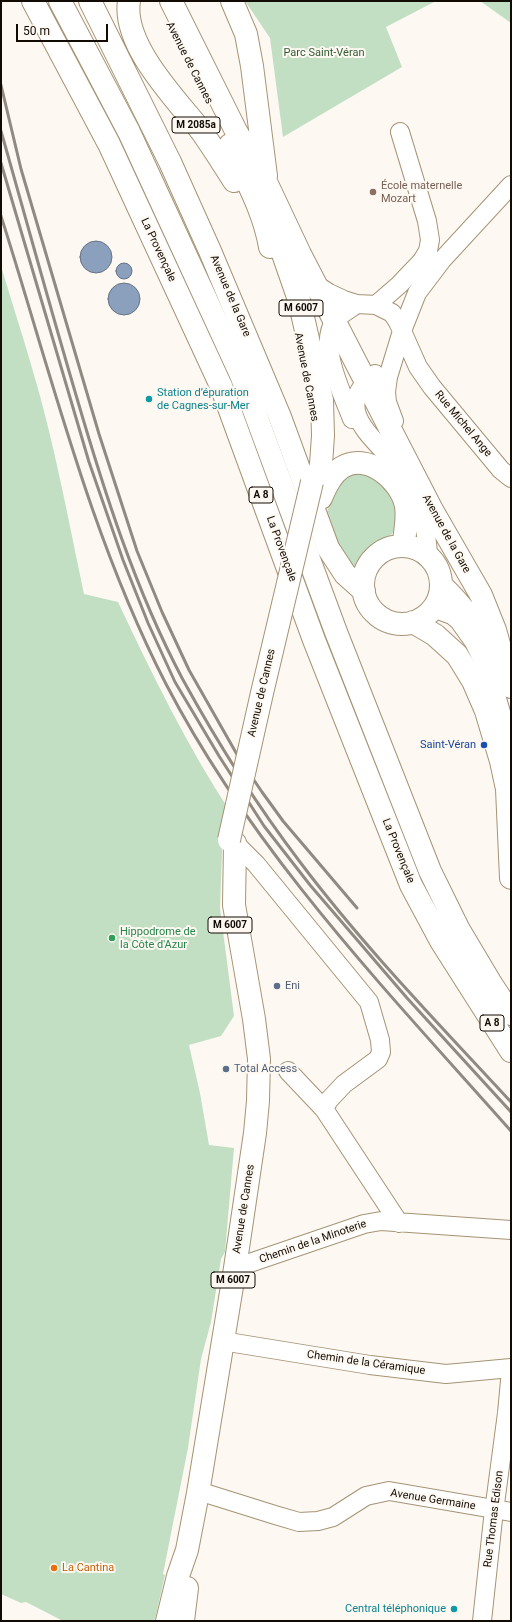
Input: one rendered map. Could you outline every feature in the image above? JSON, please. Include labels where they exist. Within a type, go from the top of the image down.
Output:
[{"type":"main road","name":"La Provençale","points":[[33,1],[109,144],[221,386],[314,640],[411,885],[441,941],[511,1051]]},
{"type":"main road","name":"La Provençale","points":[[60,1],[129,132],[241,375],[336,632],[430,871],[459,930],[511,1014]]},
{"type":"main road","name":"Avenue de la Gare","points":[[90,1],[170,162],[216,265],[280,417],[328,548],[345,574],[364,591]]},
{"type":"main road","name":"M 2085a","points":[[129,1],[132,32],[146,61],[203,134],[239,190],[264,239],[271,247]]},
{"type":"main road","name":"Avenue de Cannes","points":[[158,1],[225,135],[254,197],[268,236],[300,340],[312,400],[317,435],[316,492],[258,708],[232,841],[234,904],[259,1058],[258,1101],[255,1133],[235,1268],[198,1493],[188,1550],[178,1576],[170,1618]]},
{"type":"main road","name":"Avenue de Cannes","points":[[171,1],[236,131],[281,244],[299,300],[322,400],[324,421],[321,464],[310,522],[232,841]]},
{"type":"main road","points":[[232,1],[247,40],[266,168],[267,184]]},
{"type":"main road","name":"Avenue de la Gare","points":[[236,131],[267,184],[432,510],[480,595],[496,630],[505,642],[510,683]]},
{"type":"main road","points":[[316,492],[326,487],[335,473],[349,464],[367,464],[382,472],[400,492],[406,507],[403,546]]},
{"type":"main road","points":[[403,546],[415,548],[428,556],[437,568],[440,575],[441,586],[433,608],[423,618],[413,622],[397,623],[382,618],[370,606],[364,591],[364,578],[372,561],[379,554],[387,549],[403,546]]},
{"type":"main road","points":[[441,586],[465,610],[483,636],[497,663],[510,683]]},
{"type":"main road","points":[[413,622],[435,635],[457,655],[473,681],[486,711],[501,761],[507,788],[511,878]]},
{"type":"street","points":[[384,309],[399,285],[422,261],[428,251],[430,240],[427,221],[400,132]]},
{"type":"street","points":[[404,455],[401,438],[387,402],[386,392],[391,364],[417,293],[442,260],[511,185]]},
{"type":"street","points":[[318,286],[329,294],[357,304],[384,309],[417,293]]},
{"type":"street","points":[[357,304],[335,320],[331,329],[329,345],[331,359],[339,385],[356,428],[389,467],[395,476],[400,492]]},
{"type":"street","name":"Rue Michel Ange","points":[[384,309],[402,331],[418,367],[432,387],[473,438],[501,470],[511,478]]},
{"type":"street","points":[[418,367],[404,367],[391,364],[367,381],[357,394],[354,407],[360,422],[400,471],[411,490],[420,510],[428,540],[428,556]]},
{"type":"street","points":[[433,608],[452,615],[459,621],[474,642],[490,675],[511,746]]},
{"type":"street","points":[[232,841],[256,864],[369,1002],[380,1040],[381,1052],[378,1059],[344,1084],[329,1100],[324,1109]]},
{"type":"street","points":[[288,1070],[324,1109],[399,1223]]},
{"type":"street","name":"Chemin de la Minoterie","points":[[235,1268],[364,1224],[381,1221],[511,1230]]},
{"type":"street","name":"Chemin de la Céramique","points":[[222,1341],[370,1365],[446,1374],[511,1369]]},
{"type":"street","name":"Rue Thomas Edison","points":[[482,1621],[503,1511],[506,1421],[511,1369]]},
{"type":"street","name":"Avenue Germaine","points":[[198,1493],[208,1494],[299,1522],[318,1521],[333,1517],[366,1496],[389,1491],[503,1511]]},
{"type":"green space","name":"Parc Saint-Véran","points":[[245,1],[436,1],[386,27],[402,67],[283,137],[270,38]]},
{"type":"green space","points":[[480,1],[511,1],[511,23]]},
{"type":"green space","name":"Hippodrome de la Côte d'Azur","points":[[1,266],[47,423],[84,594],[118,602],[157,683],[185,736],[231,813],[223,839],[220,908],[234,1016],[221,1036],[189,1045],[200,1093],[209,1145],[234,1148],[225,1252],[221,1259],[211,1322],[201,1359],[188,1448],[163,1574],[165,1575],[155,1619],[153,1621],[63,1621],[26,1602],[21,1603],[1,1594]]},
{"type":"green space","points":[[364,471],[394,494],[397,524],[392,534],[366,553],[356,573],[347,566],[326,515],[333,493],[342,480],[352,472]]},
{"type":"water","points":[[93,241],[99,241],[108,245],[112,257],[108,269],[99,273],[93,273],[84,269],[80,260],[80,254],[84,245]]},
{"type":"water","points":[[124,263],[130,265],[132,271],[130,277],[124,279],[118,277],[116,271],[118,265]]},
{"type":"water","points":[[121,283],[127,283],[136,287],[140,299],[136,311],[127,315],[121,315],[112,311],[108,302],[108,296],[112,287]]},
{"type":"railway","points":[[1,85],[21,169],[99,434],[137,551],[162,612],[189,670],[239,758],[283,821],[357,908]]},
{"type":"railway","points":[[1,131],[66,362],[109,503],[135,575],[165,644],[182,678],[209,726],[268,818],[324,894],[429,1014],[511,1102]]},
{"type":"railway","points":[[1,163],[89,462],[123,560],[148,623],[175,682],[219,756],[264,826],[310,885],[407,998],[511,1112]]},
{"type":"railway","points":[[1,216],[55,394],[94,512],[115,571],[139,628],[166,684],[201,746],[239,805],[280,862],[324,918],[370,972],[511,1131]]},
{"type":"place","name":"École maternelle Mozart","points":[[373,192]]},
{"type":"place","name":"Station d’épuration de Cagnes-sur-Mer","points":[[149,399]]},
{"type":"place","name":"Saint-Véran","points":[[484,745]]},
{"type":"place","name":"Hippodrome de la Côte d'Azur","points":[[112,938]]},
{"type":"place","name":"Eni","points":[[277,986]]},
{"type":"place","name":"Total Access","points":[[226,1069]]},
{"type":"place","name":"La Cantina","points":[[54,1568]]},
{"type":"place","name":"Central téléphonique","points":[[454,1609]]}]
